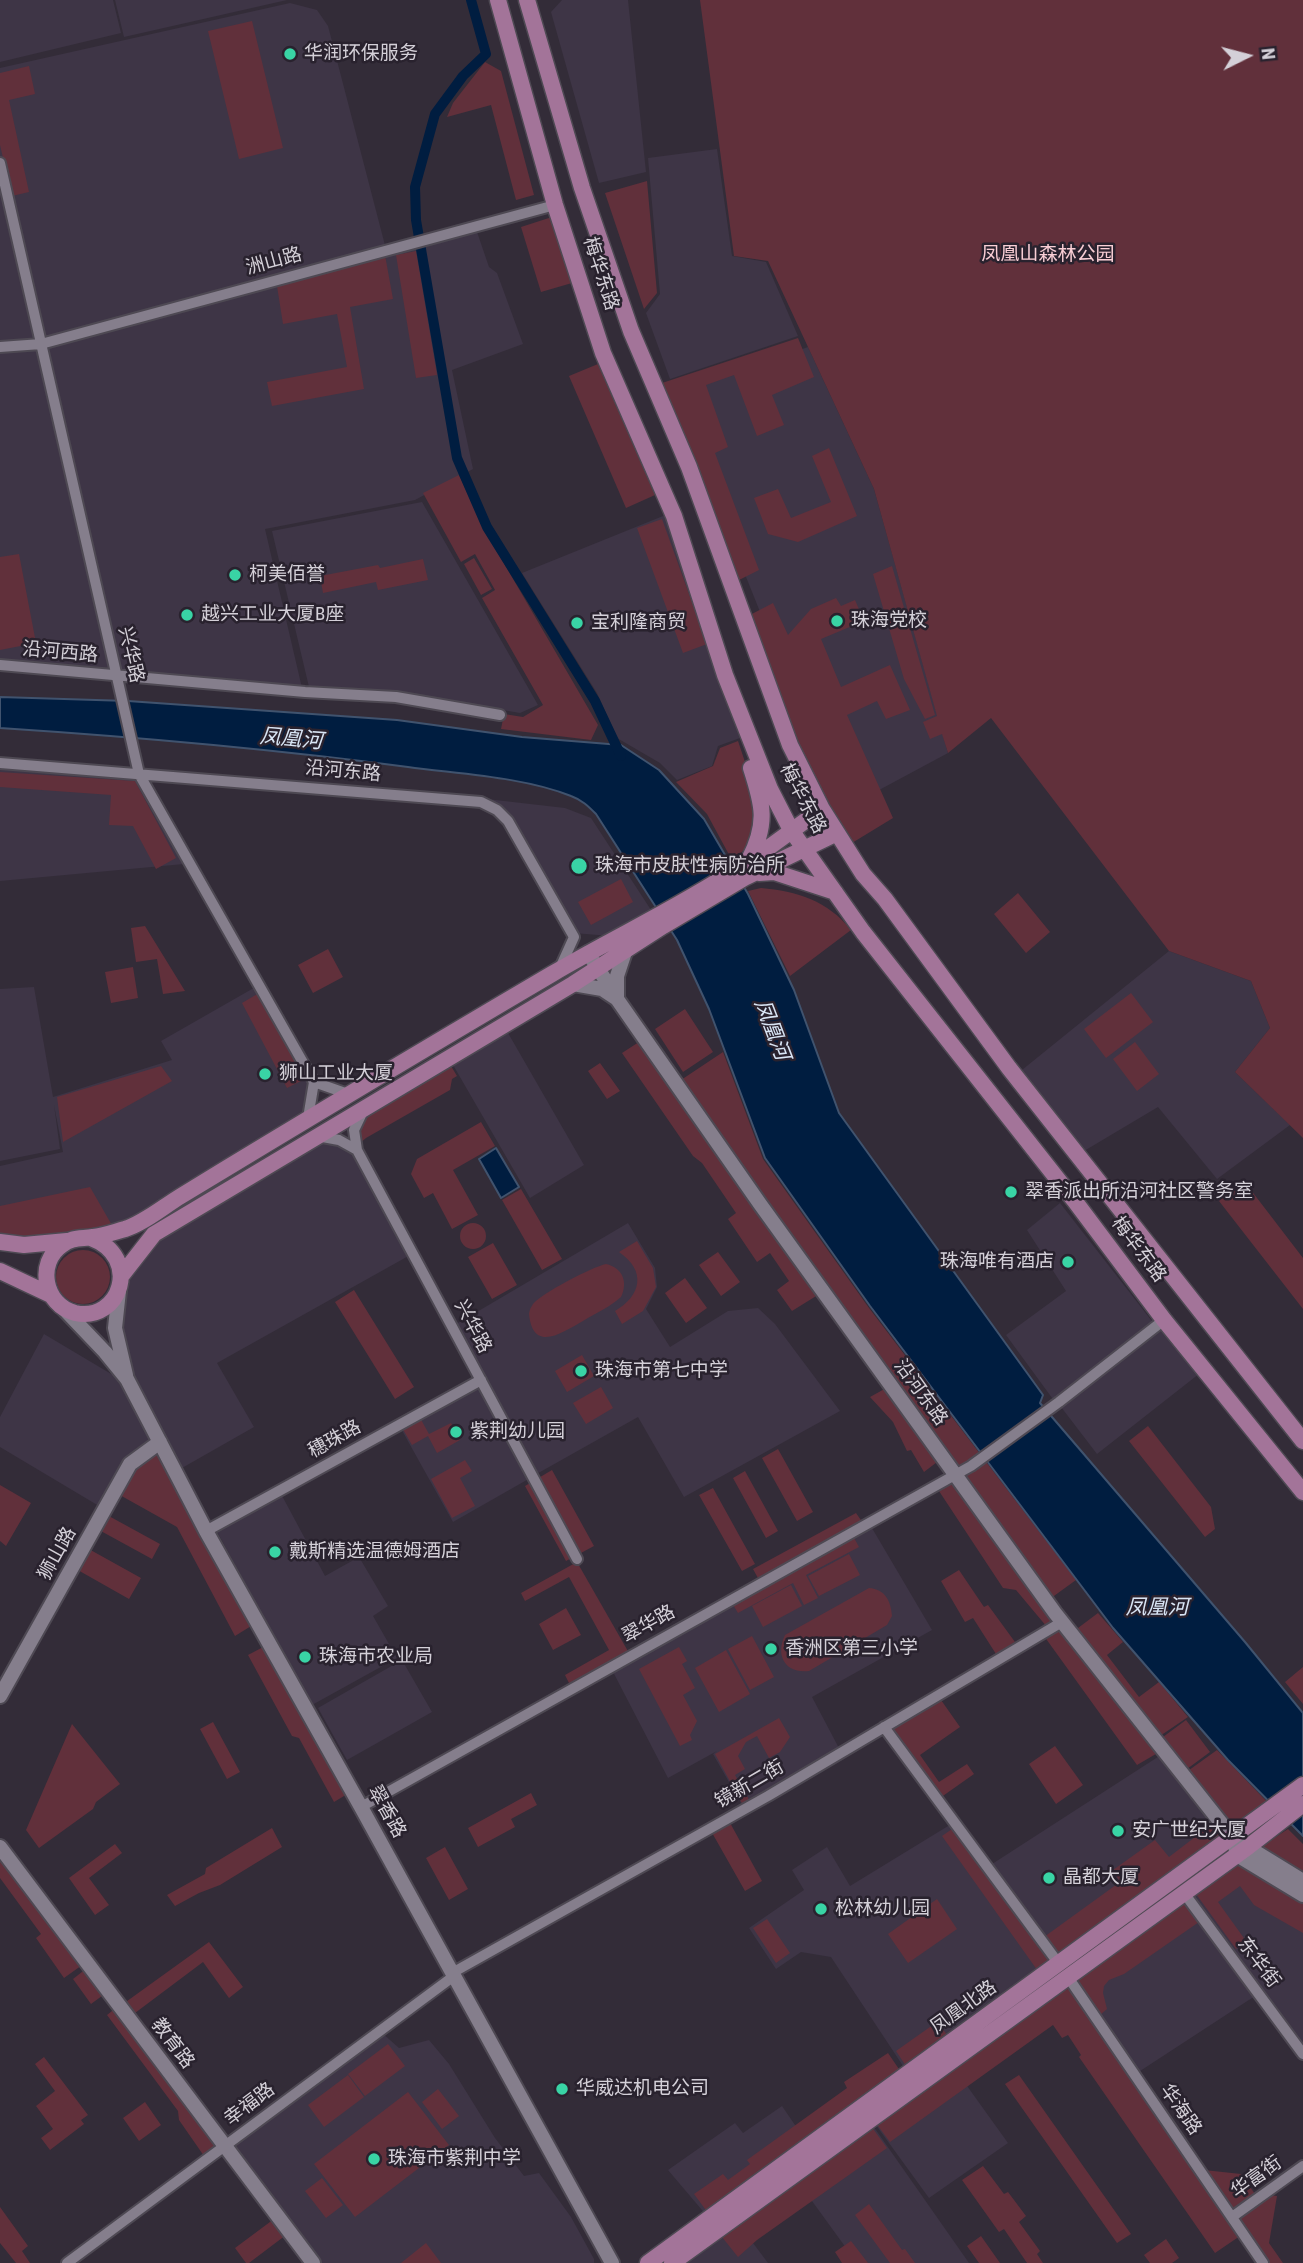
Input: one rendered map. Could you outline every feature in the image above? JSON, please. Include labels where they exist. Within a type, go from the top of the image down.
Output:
[{"type":"main road","name":"梅华东路","points":[[498,0],[555,205],[603,353],[674,516],[725,675],[770,789],[791,830],[819,866],[863,932],[1074,1200],[1164,1320],[1303,1492]]},
{"type":"main road","name":"梅华东路","points":[[527,0],[582,188],[631,331],[688,467],[790,745],[822,809],[863,874],[885,899],[1009,1068],[1303,1441]]},
{"type":"main road","points":[[736,700],[745,748],[763,811],[756,846],[746,870]]},
{"type":"main road","points":[[91,1238],[128,1228],[348,1094],[588,953],[659,921],[746,870],[791,830],[822,809]]},
{"type":"main road","points":[[746,870],[804,850],[837,833]]},
{"type":"main road","points":[[746,870],[774,872],[835,892]]},
{"type":"main road","points":[[0,1271],[51,1295],[64,1308],[75,1313],[101,1310],[111,1302],[120,1283],[154,1234],[598,969],[625,952],[659,921]]},
{"type":"main road","points":[[51,1295],[46,1283],[49,1259],[56,1248],[78,1237],[103,1242],[120,1263],[120,1283]]},
{"type":"main road","points":[[0,1242],[23,1245],[67,1241]]},
{"type":"main road","name":"凤凰北路","points":[[648,2263],[1063,1971],[1184,1893],[1242,1851],[1303,1785]]},
{"type":"main road","name":"凤凰北路","points":[[672,2263],[1063,1971],[1233,1838],[1303,1804]]},
{"type":"street","name":"兴华路","points":[[0,163],[139,774],[314,1082]]},
{"type":"street","name":"洲山路","points":[[0,347],[41,344],[555,205]]},
{"type":"street","name":"沿河西路","points":[[0,665],[117,677],[396,697],[499,715]]},
{"type":"street","name":"沿河东路","points":[[0,763],[481,802],[497,810],[508,821],[574,937],[588,953],[760,1204],[1062,1622],[1242,1851]]},
{"type":"street","points":[[560,970],[574,937]]},
{"type":"street","points":[[617,999],[617,976],[625,952]]},
{"type":"street","points":[[573,984],[602,989],[617,999]]},
{"type":"street","points":[[308,1118],[314,1082],[348,1094]]},
{"type":"street","points":[[357,1150],[354,1130],[365,1107]]},
{"type":"street","points":[[316,1136],[339,1140],[357,1150]]},
{"type":"street","name":"兴华路","points":[[357,1150],[578,1559]]},
{"type":"street","points":[[120,1283],[115,1328],[127,1379]]},
{"type":"street","points":[[64,1308],[127,1379]]},
{"type":"street","name":"翠华路","points":[[361,1807],[971,1466],[1164,1320]]},
{"type":"street","name":"翠香路","points":[[127,1379],[206,1531],[612,2263]]},
{"type":"street","name":"穗珠路","points":[[206,1531],[481,1380]]},
{"type":"street","name":"狮山路","points":[[0,1696],[130,1464],[160,1442]]},
{"type":"street","name":"镜新二街","points":[[453,1974],[743,1810],[1062,1622]]},
{"type":"street","name":"华海路","points":[[884,1727],[1063,1971],[1263,2263]]},
{"type":"street","name":"教育路","points":[[0,1847],[313,2263]]},
{"type":"street","points":[[1242,1851],[1303,1881]]},
{"type":"street","points":[[1242,1851],[1303,1895]]},
{"type":"street","name":"东华街","points":[[1184,1893],[1303,2054]]},
{"type":"street","name":"幸福路","points":[[67,2263],[453,1974]]},
{"type":"street","name":"华富街","points":[[1232,2217],[1303,2166]]},
{"type":"shaded area","points":[[0,0],[113,0],[121,33],[0,62]]},
{"type":"shaded area","points":[[115,0],[287,0],[124,37]]},
{"type":"shaded area","points":[[562,0],[628,0],[646,172],[599,183],[551,12]]},
{"type":"shaded area","points":[[290,3],[317,10],[328,26],[387,253],[476,229],[489,267],[497,273],[523,344],[452,370],[473,469],[415,500],[265,529],[302,688],[0,662],[0,68]]},
{"type":"shaded area","points":[[717,149],[732,256],[766,262],[798,336],[670,379],[646,313],[660,294],[648,158]]},
{"type":"shaded area","name":"珠海党校","points":[[808,347],[874,489],[948,753],[840,811],[673,395]]},
{"type":"shaded area","points":[[422,502],[538,705],[520,713],[393,691],[309,687],[272,531]]},
{"type":"shaded area","points":[[668,514],[734,701],[740,738],[718,746],[712,766],[677,780],[660,763],[617,738],[597,693],[522,573]]},
{"type":"shaded area","points":[[0,767],[137,777],[184,864],[0,881]]},
{"type":"shaded area","name":"珠海市皮肤性病防治所","points":[[478,798],[565,808],[591,818],[653,913],[610,936],[574,933],[510,819]]},
{"type":"shaded area","points":[[1169,951],[1251,981],[1270,1028],[1235,1072],[1290,1125],[1217,1179],[1158,1107],[1079,1154],[1017,1074]]},
{"type":"shaded area","points":[[259,985],[314,1082],[308,1118],[128,1228],[0,1242],[0,1166],[63,1152],[54,1105],[60,1149],[0,1161],[0,989],[34,987],[53,1097],[172,1060],[161,1041]]},
{"type":"shaded area","points":[[504,1026],[584,1165],[530,1198],[449,1058]]},
{"type":"shaded area","points":[[317,1137],[356,1150],[412,1254],[217,1363],[254,1427],[182,1468],[124,1362],[116,1328],[123,1275],[155,1235]]},
{"type":"shaded area","points":[[1060,1203],[1155,1325],[1055,1402],[1006,1335],[1066,1291],[1027,1230]]},
{"type":"shaded area","name":"珠海市第七中学","points":[[628,1223],[655,1268],[657,1287],[646,1309],[670,1347],[728,1311],[758,1308],[775,1324],[840,1411],[684,1497],[638,1417],[533,1476],[453,1326]]},
{"type":"shaded area","points":[[1164,1320],[1204,1370],[1097,1454],[1058,1403]]},
{"type":"shaded area","points":[[44,1334],[123,1381],[160,1441],[104,1509],[0,1447],[0,1417]]},
{"type":"shaded area","name":"紫荆幼儿园","points":[[480,1381],[532,1477],[453,1522],[399,1425]]},
{"type":"shaded area","points":[[280,1492],[325,1576],[359,1557],[388,1606],[373,1616],[397,1658],[312,1705],[215,1528]]},
{"type":"shaded area","name":"香洲区第三小学","points":[[869,1523],[932,1630],[812,1697],[841,1752],[745,1810],[713,1754],[717,1751],[668,1778],[611,1668]]},
{"type":"shaded area","points":[[402,1660],[432,1712],[347,1760],[318,1708]]},
{"type":"shaded area","points":[[1164,1753],[1232,1838],[1060,1963],[989,1866]]},
{"type":"shaded area","points":[[953,1823],[1058,1965],[909,2075],[831,1957],[801,1952],[776,1969],[749,1928],[804,1890],[792,1870],[827,1847],[850,1886]]},
{"type":"shaded area","points":[[1237,1855],[1303,1895],[1303,2054],[1185,1893]]},
{"type":"shaded area","points":[[1184,1899],[1255,1996],[1137,2073],[1074,1979]]},
{"type":"shaded area","name":"珠海市紫荆中学","points":[[381,2032],[399,2048],[429,2040],[449,2064],[495,2138],[524,2176],[539,2173],[571,2217],[594,2263],[315,2263],[226,2146]]},
{"type":"shaded area","points":[[952,2065],[1008,2143],[929,2198],[873,2121]]},
{"type":"shaded area","points":[[782,2106],[810,2147],[707,2216],[668,2170],[735,2123],[743,2133]]},
{"type":"shaded area","points":[[871,2123],[969,2263],[857,2263],[796,2179]]},
{"type":"shaded area","points":[[738,2223],[768,2263],[684,2263]]},
{"type":"green space","name":"凤凰山森林公园","points":[[700,0],[1303,0],[1303,1138],[1235,1072],[1270,1028],[1251,981],[1169,951],[991,718],[948,753],[942,734],[930,739],[923,722],[937,716],[874,489],[768,261],[734,256]]},
{"type":"green space","points":[[252,21],[283,148],[239,159],[208,31]]},
{"type":"green space","points":[[485,62],[501,71],[534,195],[516,200],[491,105],[447,117],[453,103]]},
{"type":"green space","points":[[29,66],[35,94],[9,100],[29,192],[12,196],[0,145],[0,73]]},
{"type":"green space","points":[[647,181],[657,293],[644,309],[605,193]]},
{"type":"green space","points":[[552,217],[572,283],[541,292],[521,227]]},
{"type":"green space","points":[[416,251],[437,375],[416,378],[396,255]]},
{"type":"green space","points":[[385,255],[393,299],[350,307],[364,389],[272,406],[267,382],[347,367],[337,314],[283,324],[277,286]]},
{"type":"green space","points":[[798,338],[814,377],[772,395],[784,425],[757,436],[734,375],[706,385],[728,447],[715,453],[759,570],[735,582],[659,384]]},
{"type":"green space","points":[[598,364],[655,495],[626,508],[569,376]]},
{"type":"green space","points":[[829,448],[857,516],[798,542],[768,534],[754,498],[778,489],[791,518],[831,502],[812,456]]},
{"type":"green space","points":[[459,475],[484,529],[598,725],[591,740],[501,729],[504,714],[523,717],[543,705],[482,598],[495,590],[475,554],[461,562],[423,493]]},
{"type":"green space","points":[[662,519],[707,644],[683,653],[637,528]]},
{"type":"green space","points":[[19,554],[36,643],[0,650],[0,557]]},
{"type":"green space","points":[[474,558],[492,589],[481,595],[464,564]]},
{"type":"green space","points":[[423,559],[428,580],[378,590],[376,582],[323,593],[320,576]]},
{"type":"green space","points":[[892,566],[935,715],[925,719],[904,679],[873,574]]},
{"type":"green space","points":[[836,598],[841,606],[855,600],[864,621],[821,639],[841,687],[890,665],[910,710],[886,719],[877,701],[847,715],[893,818],[852,843],[825,807],[748,616],[773,603],[788,635],[811,609]]},
{"type":"green space","points":[[738,741],[755,792],[756,815],[749,844],[733,862],[707,814],[676,782],[713,766],[720,748]]},
{"type":"green space","points":[[0,772],[135,781],[176,858],[156,869],[133,826],[109,825],[111,795],[0,787]]},
{"type":"green space","points":[[621,879],[633,902],[591,925],[578,902]]},
{"type":"green space","points":[[761,888],[811,899],[832,912],[851,930],[790,976],[748,891]]},
{"type":"green space","points":[[1018,893],[1050,932],[1026,953],[994,914]]},
{"type":"green space","points":[[145,926],[185,991],[163,994],[157,959],[136,962],[131,928]]},
{"type":"green space","points":[[328,949],[343,977],[313,993],[298,965]]},
{"type":"green space","points":[[133,967],[138,998],[111,1003],[105,972]]},
{"type":"green space","points":[[259,993],[305,1079],[287,1088],[242,1003]]},
{"type":"green space","points":[[1131,993],[1153,1022],[1106,1058],[1084,1029]]},
{"type":"green space","points":[[685,1009],[713,1052],[683,1072],[655,1029]]},
{"type":"green space","points":[[642,1040],[821,1293],[792,1311],[777,1290],[789,1281],[770,1253],[757,1262],[728,1219],[736,1213],[622,1053]]},
{"type":"green space","points":[[1135,1042],[1159,1074],[1137,1091],[1113,1059]]},
{"type":"green space","points":[[723,1052],[763,1159],[869,1308],[1076,1580],[1047,1601],[678,1082]]},
{"type":"green space","points":[[448,1061],[457,1076],[452,1079],[450,1090],[358,1145],[357,1130],[367,1109]]},
{"type":"green space","points":[[600,1063],[620,1091],[607,1099],[588,1071]]},
{"type":"green space","points":[[161,1066],[172,1081],[63,1142],[57,1097]]},
{"type":"green space","points":[[481,1122],[495,1146],[453,1170],[478,1215],[452,1229],[433,1193],[424,1198],[411,1174],[417,1159]]},
{"type":"green space","points":[[1244,1181],[1303,1258],[1303,1309],[1219,1201]]},
{"type":"green space","points":[[90,1187],[113,1227],[23,1238],[0,1234],[0,1206]]},
{"type":"green space","points":[[521,1189],[562,1259],[542,1270],[502,1200]]},
{"type":"green space","points":[[473,1223],[482,1227],[486,1236],[482,1245],[473,1249],[464,1245],[460,1236],[464,1227]]},
{"type":"green space","points":[[637,1241],[653,1268],[656,1287],[643,1311],[622,1324],[615,1311],[631,1298],[635,1291],[637,1275],[628,1259],[619,1252]]},
{"type":"green space","points":[[493,1243],[517,1285],[492,1299],[468,1257]]},
{"type":"green space","points":[[83,1250],[102,1258],[110,1277],[102,1296],[83,1304],[64,1296],[56,1277],[64,1258]]},
{"type":"green space","points":[[718,1252],[740,1282],[721,1296],[699,1265]]},
{"type":"green space","points":[[606,1264],[622,1276],[624,1286],[621,1297],[558,1334],[543,1337],[536,1334],[529,1314],[538,1299],[568,1281]]},
{"type":"green space","points":[[685,1278],[707,1308],[686,1323],[665,1293]]},
{"type":"green space","points":[[354,1290],[414,1387],[395,1399],[335,1302]]},
{"type":"green space","points":[[582,1355],[594,1376],[567,1392],[555,1371]]},
{"type":"green space","points":[[601,1387],[613,1408],[586,1424],[573,1403]]},
{"type":"green space","points":[[888,1387],[941,1459],[924,1472],[911,1450],[907,1451],[893,1422],[870,1397]]},
{"type":"green space","points":[[419,1416],[429,1434],[451,1423],[460,1440],[437,1453],[428,1436],[412,1445],[401,1426]]},
{"type":"green space","points":[[1148,1426],[1211,1507],[1215,1529],[1205,1537],[1129,1441]]},
{"type":"green space","points":[[160,1447],[256,1623],[235,1636],[177,1527],[118,1494],[133,1467]]},
{"type":"green space","points":[[778,1449],[813,1512],[797,1521],[762,1458]]},
{"type":"green space","points":[[465,1460],[472,1471],[460,1478],[475,1506],[452,1518],[431,1479]]},
{"type":"green space","points":[[552,1470],[594,1546],[566,1561],[525,1486]]},
{"type":"green space","points":[[745,1471],[778,1531],[766,1538],[733,1478]]},
{"type":"green space","points":[[954,1479],[1058,1622],[1047,1627],[1016,1590],[1003,1588],[937,1488]]},
{"type":"green space","points":[[0,1485],[31,1503],[6,1546],[0,1541]]},
{"type":"green space","points":[[713,1488],[755,1564],[742,1571],[699,1495]]},
{"type":"green space","points":[[856,1513],[863,1523],[759,1580],[753,1569]]},
{"type":"green space","points":[[107,1515],[160,1544],[152,1559],[99,1530]]},
{"type":"green space","points":[[853,1536],[859,1547],[806,1575],[818,1598],[804,1605],[793,1583],[738,1613],[732,1603]]},
{"type":"green space","points":[[87,1548],[141,1578],[129,1599],[76,1569]]},
{"type":"green space","points":[[849,1554],[860,1575],[819,1596],[808,1576]]},
{"type":"green space","points":[[577,1562],[629,1653],[570,1685],[565,1675],[609,1650],[569,1577],[525,1601],[521,1593]]},
{"type":"green space","points":[[959,1570],[984,1607],[988,1605],[1015,1642],[996,1654],[973,1618],[965,1622],[941,1581]]},
{"type":"green space","points":[[791,1585],[802,1606],[763,1627],[752,1606]]},
{"type":"green space","points":[[869,1588],[883,1593],[889,1601],[892,1616],[887,1625],[809,1671],[794,1669],[784,1662],[781,1649],[785,1635]]},
{"type":"green space","points":[[566,1608],[581,1635],[553,1650],[539,1624]]},
{"type":"green space","points":[[1098,1613],[1123,1642],[1107,1655],[1139,1697],[1159,1682],[1188,1717],[1157,1738],[1074,1631]]},
{"type":"green space","points":[[1061,1627],[1161,1751],[1137,1765],[1044,1636]]},
{"type":"green space","points":[[752,1636],[774,1677],[750,1690],[728,1649]]},
{"type":"green space","points":[[267,1645],[349,1793],[334,1802],[299,1738],[292,1736],[248,1655]]},
{"type":"green space","points":[[679,1647],[687,1661],[682,1664],[695,1688],[683,1695],[697,1721],[690,1735],[692,1740],[680,1746],[639,1669]]},
{"type":"green space","points":[[726,1650],[750,1694],[719,1712],[695,1668]]},
{"type":"green space","points":[[1303,1667],[1303,1704],[1285,1682]]},
{"type":"green space","points":[[941,1700],[960,1727],[920,1755],[939,1782],[967,1764],[974,1774],[940,1798],[890,1729]]},
{"type":"green space","points":[[779,1718],[790,1737],[780,1752],[769,1758],[757,1736],[746,1742],[738,1756],[745,1769],[735,1775],[751,1803],[744,1807],[715,1754]]},
{"type":"green space","points":[[1186,1720],[1210,1752],[1187,1769],[1163,1737]]},
{"type":"green space","points":[[213,1722],[240,1772],[227,1779],[200,1729]]},
{"type":"green space","points":[[72,1724],[120,1784],[96,1802],[93,1809],[39,1848],[26,1830]]},
{"type":"green space","points":[[1055,1746],[1083,1785],[1056,1804],[1029,1764]]},
{"type":"green space","points":[[1217,1750],[1272,1807],[1234,1835],[1185,1773]]},
{"type":"green space","points":[[531,1793],[537,1805],[511,1819],[515,1827],[478,1847],[468,1828]]},
{"type":"green space","points":[[729,1821],[762,1881],[745,1891],[711,1831]]},
{"type":"green space","points":[[1216,1821],[1229,1838],[1061,1961],[1044,1937],[1120,1882],[1113,1870],[1155,1840],[1169,1857]]},
{"type":"green space","points":[[955,1827],[1055,1964],[1040,1974],[942,1836]]},
{"type":"green space","points":[[272,1828],[282,1847],[220,1885],[175,1906],[167,1895],[205,1874],[206,1868]]},
{"type":"green space","points":[[1288,1829],[1303,1844],[1303,1883],[1254,1851]]},
{"type":"green space","points":[[115,1844],[122,1853],[89,1878],[109,1905],[95,1915],[69,1878]]},
{"type":"green space","points":[[445,1847],[468,1889],[449,1900],[426,1858]]},
{"type":"green space","points":[[0,1851],[85,1963],[64,1978],[36,1938],[41,1934],[0,1878]]},
{"type":"green space","points":[[1245,1858],[1303,1897],[1303,1933],[1254,1905],[1240,1886],[1218,1902],[1246,1941],[1236,1949],[1196,1894]]},
{"type":"green space","points":[[937,1899],[957,1929],[908,1963],[888,1934]]},
{"type":"green space","points":[[1183,1902],[1199,1922],[1124,1974],[1109,1980],[1103,1993],[1107,2009],[1100,2015],[1076,1980]]},
{"type":"green space","points":[[767,1919],[790,1953],[776,1963],[753,1928]]},
{"type":"green space","points":[[209,1942],[243,1987],[229,1998],[203,1962],[131,2016],[123,2004]]},
{"type":"green space","points":[[87,1968],[106,1993],[91,2004],[73,1979]]},
{"type":"green space","points":[[1067,1983],[1240,2236],[1215,2253],[1079,2057],[1081,2055],[1068,2035],[1062,2038],[1053,2025],[890,2142],[875,2122]]},
{"type":"green space","points":[[117,2007],[220,2145],[204,2156],[179,2120],[178,2111],[107,2015]]},
{"type":"green space","points":[[937,2022],[952,2041],[910,2072],[896,2051]]},
{"type":"green space","points":[[388,2044],[405,2066],[365,2096],[348,2074]]},
{"type":"green space","points":[[888,2053],[903,2075],[711,2217],[694,2194],[723,2174],[728,2180],[750,2164],[747,2160],[847,2088],[844,2082]]},
{"type":"green space","points":[[44,2057],[88,2115],[81,2120],[84,2124],[50,2150],[41,2138],[53,2129],[36,2106],[55,2091],[35,2064]]},
{"type":"green space","points":[[348,2075],[364,2097],[324,2127],[308,2105]]},
{"type":"green space","points":[[1019,2075],[1131,2234],[1117,2243],[1005,2084]]},
{"type":"green space","points":[[438,2089],[459,2116],[442,2129],[422,2102]]},
{"type":"green space","points":[[408,2092],[449,2145],[355,2217],[314,2164]]},
{"type":"green space","points":[[145,2102],[161,2125],[139,2141],[123,2118]]},
{"type":"green space","points":[[871,2126],[887,2148],[757,2240],[738,2257],[722,2237]]},
{"type":"green space","points":[[983,2166],[1004,2194],[1008,2192],[1026,2216],[1019,2222],[1040,2251],[1037,2254],[1043,2263],[1027,2263],[1004,2229],[999,2232],[962,2180]]},
{"type":"green space","points":[[1204,2170],[1241,2174],[1255,2194],[1233,2211]]},
{"type":"green space","points":[[322,2178],[343,2205],[326,2218],[305,2191]]},
{"type":"green space","points":[[1268,2195],[1277,2196],[1269,2243],[1283,2263],[1266,2263],[1236,2218]]},
{"type":"green space","points":[[869,2204],[902,2250],[905,2249],[915,2263],[890,2263],[855,2215]]},
{"type":"green space","points":[[0,2207],[28,2246],[22,2251],[30,2263],[16,2263],[0,2243]]},
{"type":"green space","points":[[274,2219],[286,2235],[246,2263],[235,2248]]},
{"type":"green space","points":[[981,2236],[1000,2263],[979,2263],[967,2246]]},
{"type":"green space","points":[[1166,2239],[1179,2258],[1172,2263],[1150,2263],[1144,2255]]},
{"type":"green space","points":[[851,2241],[868,2263],[842,2263],[835,2252]]},
{"type":"green space","points":[[426,2243],[441,2263],[401,2263]]},
{"type":"water","name":"凤凰河","points":[[0,697],[128,701],[397,720],[522,737],[621,745],[659,770],[704,819],[748,894],[794,990],[839,1113],[1043,1395],[1040,1403],[1303,1713],[1303,1836],[1228,1760],[1113,1628],[870,1306],[765,1158],[709,1009],[677,940],[596,814],[582,801],[533,784],[491,777],[256,749],[0,728]]},
{"type":"water","points":[[496,1148],[519,1187],[501,1198],[479,1159]]},
{"type":"waterway","points":[[471,0],[486,54],[463,76],[435,114],[415,187],[416,220],[457,458],[487,527],[595,701],[621,756]]},
{"type":"place","name":"华润环保服务","points":[[290,54]]},
{"type":"place","name":"柯美佰誉","points":[[235,575]]},
{"type":"place","name":"越兴工业大厦B座","points":[[187,615]]},
{"type":"place","name":"珠海党校","points":[[837,621]]},
{"type":"place","name":"宝利隆商贸","points":[[577,623]]},
{"type":"place","name":"珠海市皮肤性病防治所","points":[[579,866]]},
{"type":"place","name":"狮山工业大厦","points":[[265,1074]]},
{"type":"place","name":"翠香派出所沿河社区警务室","points":[[1011,1192]]},
{"type":"place","name":"珠海唯有酒店","points":[[1068,1262]]},
{"type":"place","name":"珠海市第七中学","points":[[581,1371]]},
{"type":"place","name":"紫荆幼儿园","points":[[456,1432]]},
{"type":"place","name":"戴斯精选温德姆酒店","points":[[275,1552]]},
{"type":"place","name":"香洲区第三小学","points":[[771,1649]]},
{"type":"place","name":"珠海市农业局","points":[[305,1657]]},
{"type":"place","name":"安广世纪大厦","points":[[1118,1831]]},
{"type":"place","name":"晶都大厦","points":[[1049,1878]]},
{"type":"place","name":"松林幼儿园","points":[[821,1909]]},
{"type":"place","name":"华威达机电公司","points":[[562,2089]]},
{"type":"place","name":"珠海市紫荆中学","points":[[374,2159]]}]
